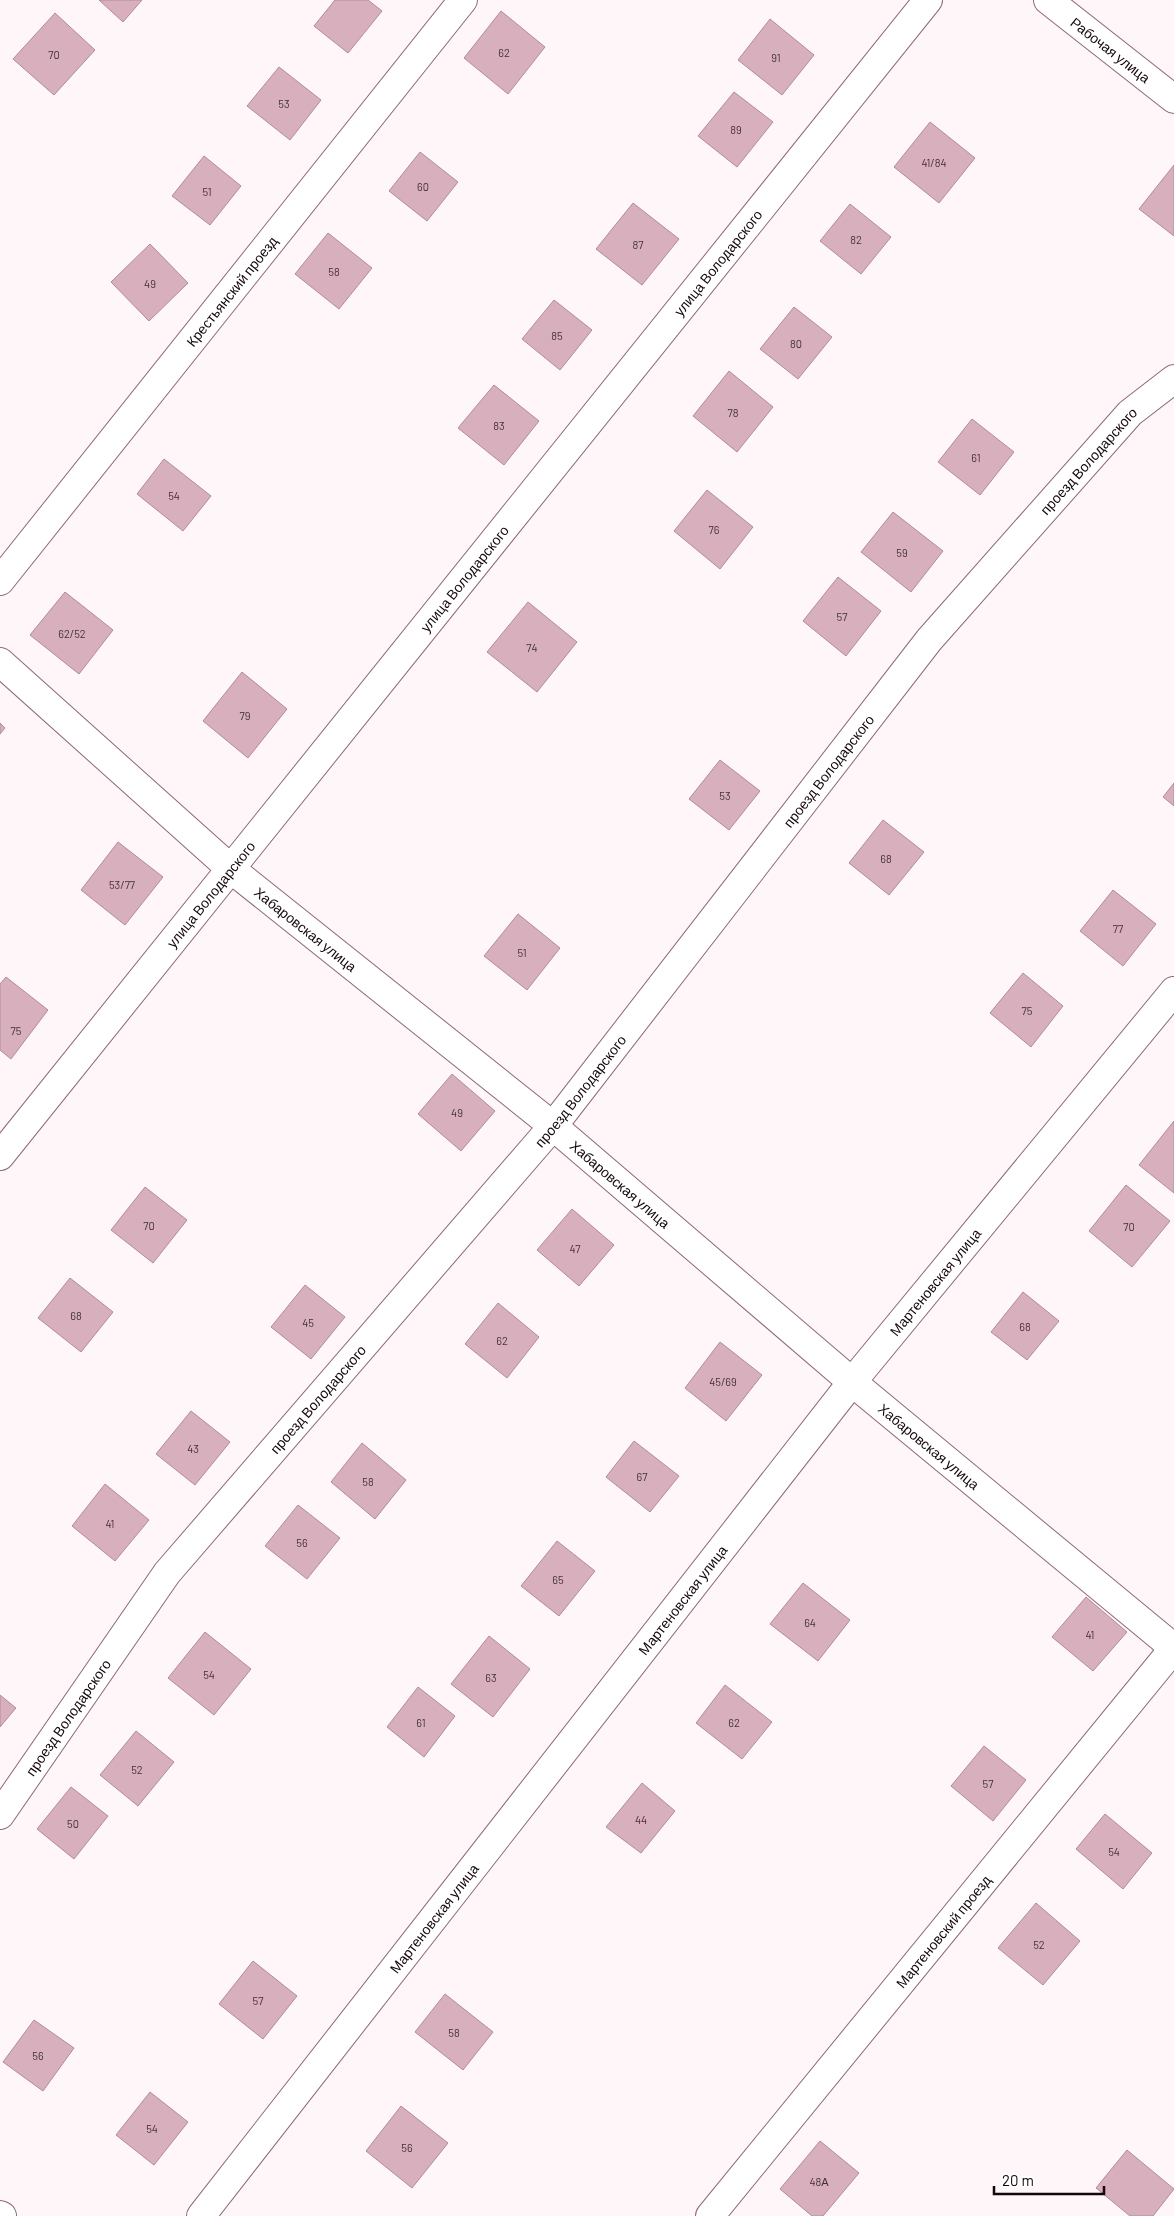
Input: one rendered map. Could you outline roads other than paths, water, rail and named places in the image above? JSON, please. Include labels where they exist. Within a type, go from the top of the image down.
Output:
[{"type":"street","name":"Крестьянский проезд","points":[[0,581],[463,0]]},
{"type":"street","name":"улица Володарского","points":[[0,1156],[928,0]]},
{"type":"street","name":"Рабочая улица","points":[[1048,0],[1174,99]]},
{"type":"street","name":"проезд Володарского","points":[[0,1815],[167,1573],[553,1126],[929,640],[1130,414],[1174,379]]},
{"type":"street","name":"Хабаровская улица","points":[[0,662],[231,869],[553,1126],[852,1382],[1174,1648]]},
{"type":"street","name":"Мартеновская улица","points":[[201,2216],[852,1382],[1174,991]]},
{"type":"street","name":"Мартеновский проезд","points":[[710,2216],[1174,1648]]}]
